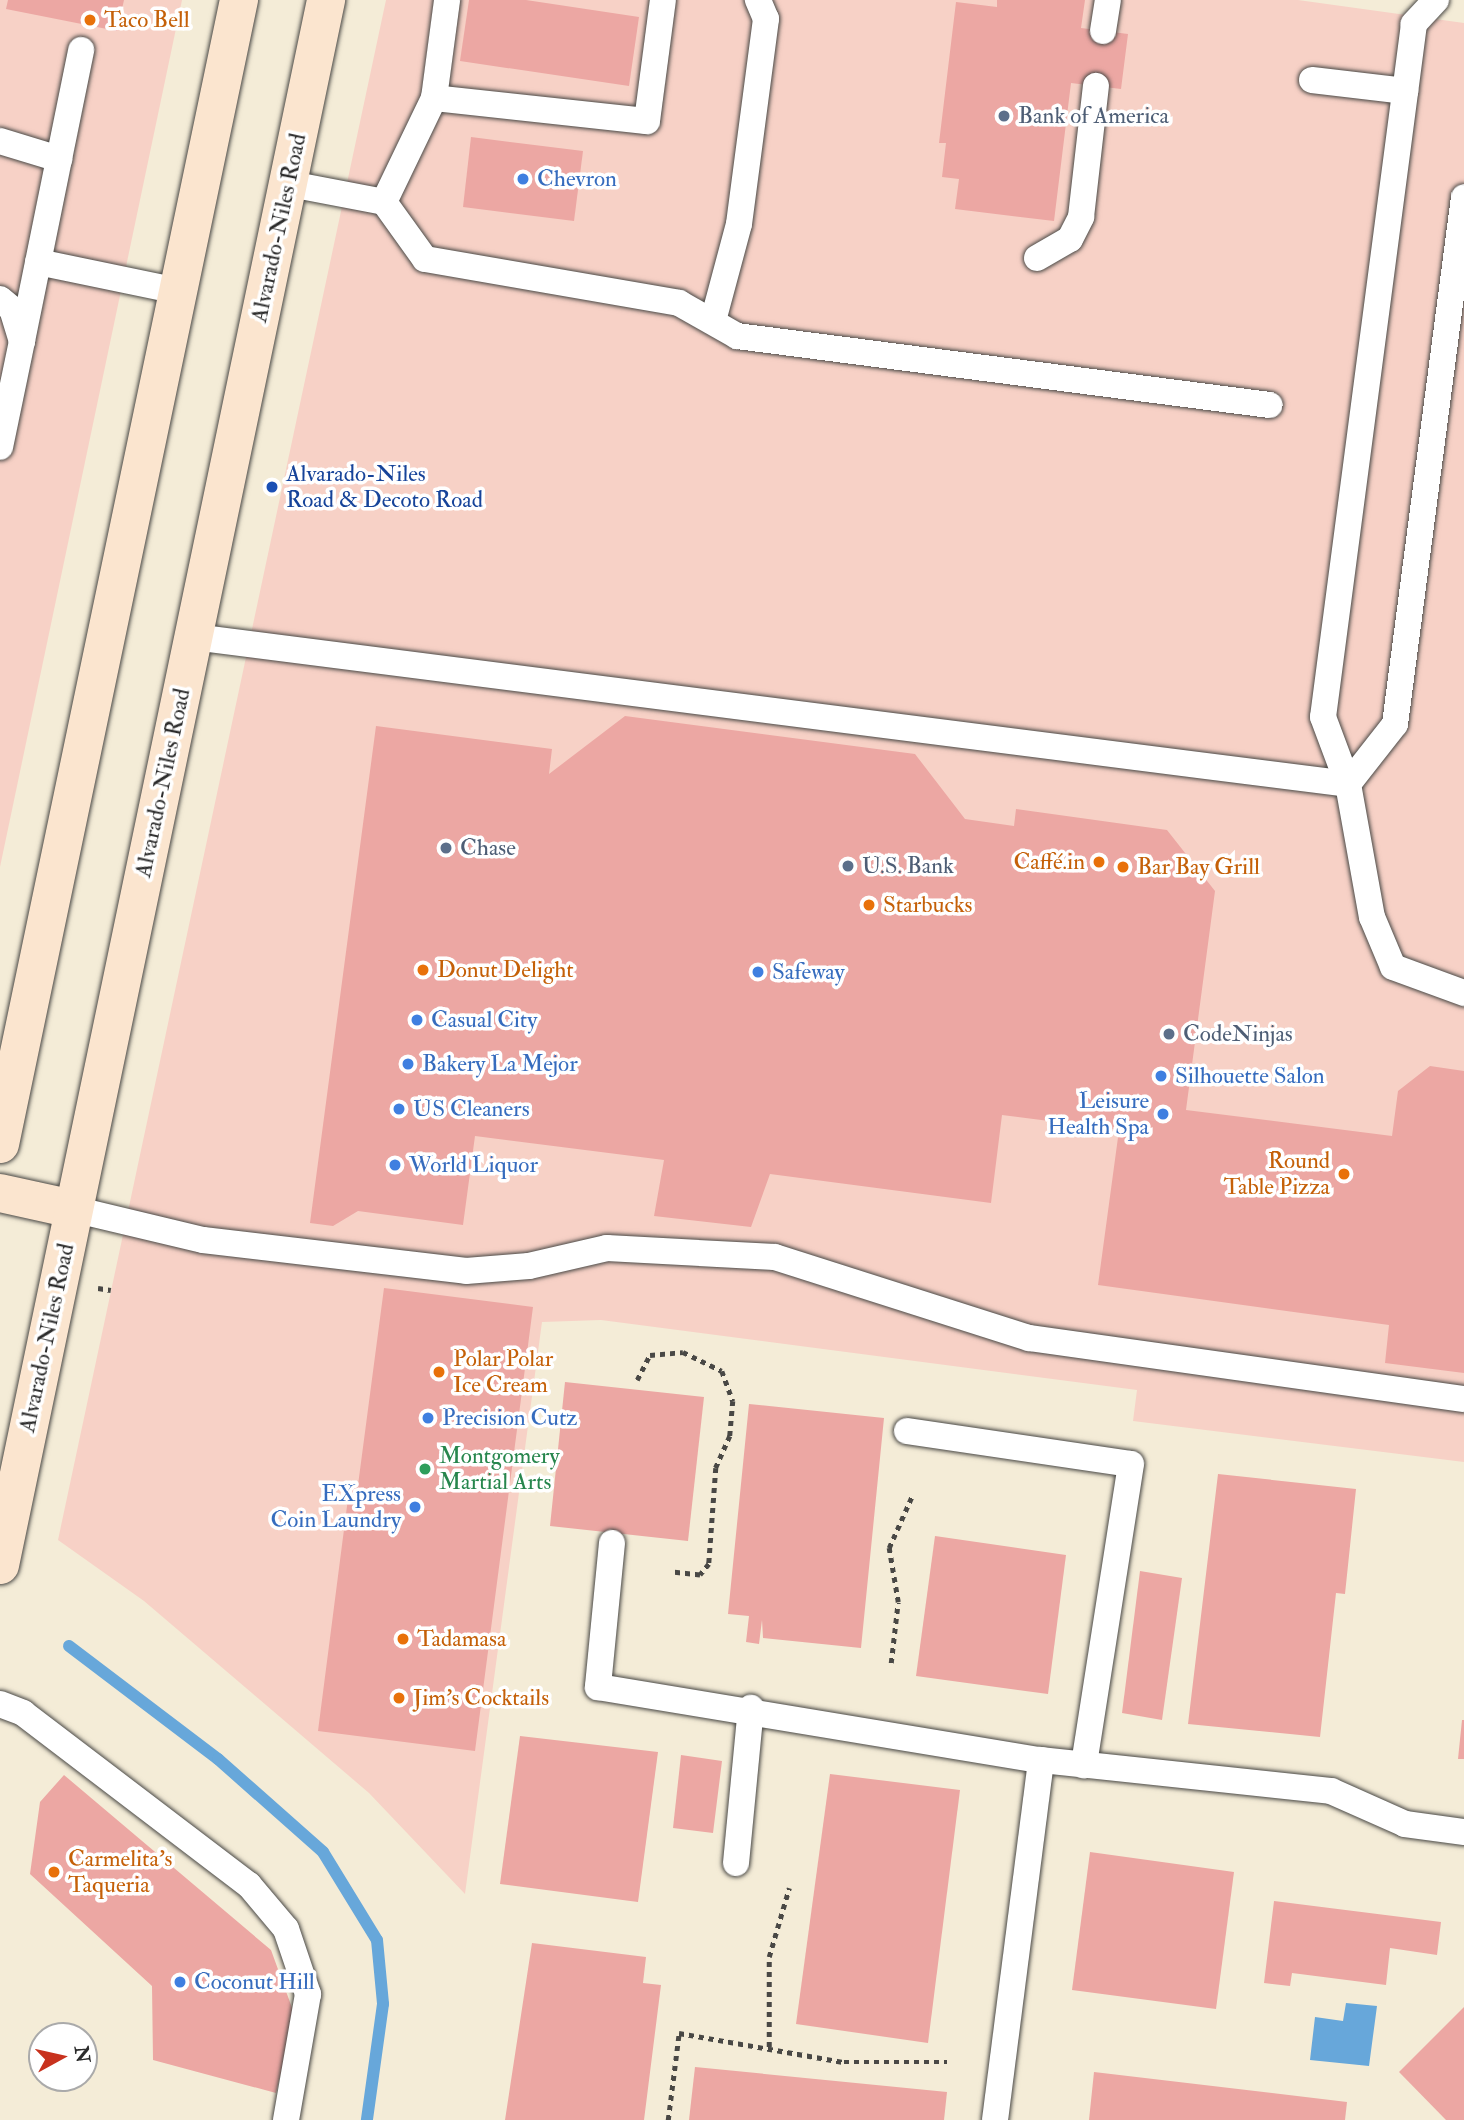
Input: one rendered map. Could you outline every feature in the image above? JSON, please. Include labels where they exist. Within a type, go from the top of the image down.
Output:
[{"type":"main road","points":[[0,1144],[239,0]]},
{"type":"main road","name":"Alvarado-Niles Road","points":[[0,1565],[290,184],[326,0]]},
{"type":"main road","points":[[0,1193],[74,1209]]},
{"type":"lane","points":[[384,202],[434,99],[447,0]]},
{"type":"lane","points":[[434,99],[647,121],[663,0]]},
{"type":"lane","points":[[713,321],[738,224],[766,19],[758,0]]},
{"type":"lane","points":[[1103,31],[1108,0]]},
{"type":"lane","points":[[1436,0],[1415,24],[1323,717],[1348,784],[1372,917],[1393,967],[1464,993]]},
{"type":"lane","points":[[0,447],[81,50]]},
{"type":"lane","points":[[1312,80],[1405,91]]},
{"type":"lane","points":[[1037,258],[1070,239],[1081,217],[1096,86]]},
{"type":"lane","points":[[0,141],[59,159]]},
{"type":"lane","points":[[290,184],[384,202],[425,259],[678,303],[737,336],[1270,405]]},
{"type":"lane","points":[[1348,784],[1395,724],[1464,197]]},
{"type":"lane","points":[[38,262],[178,291]]},
{"type":"lane","points":[[0,299],[12,309],[22,341]]},
{"type":"lane","points":[[194,637],[1348,784]]},
{"type":"lane","points":[[74,1209],[204,1240],[466,1271],[529,1266],[607,1248],[775,1256],[1029,1338],[1464,1399]]},
{"type":"lane","points":[[907,1431],[1131,1464],[1084,1765]]},
{"type":"lane","points":[[612,1543],[598,1687],[751,1708],[1041,1760],[1331,1791],[1405,1824],[1464,1832]]},
{"type":"lane","points":[[0,1704],[23,1713],[249,1885],[286,1929],[308,1994],[286,2120]]},
{"type":"lane","points":[[736,1863],[751,1708]]},
{"type":"lane","points":[[995,2120],[1041,1760]]},
{"type":"path","points":[[97,1288],[111,1290]]},
{"type":"path","points":[[637,1380],[650,1355],[683,1352],[722,1370],[733,1401],[730,1436],[716,1468],[709,1564],[700,1575],[672,1572]]},
{"type":"path","points":[[891,1663],[898,1602],[889,1548],[912,1496]]},
{"type":"path","points":[[769,2047],[769,1957],[789,1888]]},
{"type":"path","points":[[668,2120],[679,2033],[844,2062],[947,2062]]},
{"type":"shaded area","points":[[0,0],[182,0],[0,867]]},
{"type":"shaded area","points":[[386,0],[1298,0],[1464,23],[1464,1462],[1133,1421],[1137,1390],[601,1320],[542,1322],[465,1894],[369,1793],[144,1601],[58,1540]]},
{"type":"water","points":[[1346,2003],[1377,2006],[1369,2066],[1310,2060],[1315,2017],[1343,2021]]},
{"type":"building","name":"Taco Bell","points":[[8,0],[124,0],[117,31],[6,9]]},
{"type":"building","points":[[469,0],[526,0],[639,17],[629,86],[460,61]]},
{"type":"building","name":"Bank of America","points":[[997,0],[1085,0],[1081,28],[1128,34],[1121,89],[1071,83],[1054,221],[955,209],[959,179],[942,177],[946,143],[939,143],[956,2],[997,7]]},
{"type":"building","name":"Chevron","points":[[471,137],[583,151],[574,221],[463,207]]},
{"type":"building","points":[[625,716],[915,754],[965,819],[1014,826],[1016,809],[1167,830],[1215,891],[1186,1110],[1392,1136],[1398,1091],[1430,1066],[1464,1071],[1464,1373],[1385,1363],[1389,1325],[1098,1285],[1119,1130],[1002,1115],[991,1203],[770,1174],[751,1227],[654,1216],[664,1160],[475,1136],[463,1225],[358,1211],[333,1226],[310,1223],[376,726],[552,749],[549,774]]},
{"type":"building","points":[[384,1288],[533,1307],[475,1751],[318,1731],[350,1483],[358,1485]]},
{"type":"building","points":[[565,1382],[704,1397],[688,1541],[550,1526]]},
{"type":"building","points":[[749,1404],[884,1418],[861,1648],[763,1638],[762,1620],[759,1644],[746,1642],[749,1616],[728,1614]]},
{"type":"building","points":[[1218,1474],[1356,1489],[1345,1594],[1336,1593],[1320,1737],[1188,1724]]},
{"type":"building","points":[[935,1536],[1066,1555],[1048,1694],[916,1676]]},
{"type":"building","points":[[1140,1571],[1182,1578],[1162,1720],[1122,1713]]},
{"type":"building","points":[[1462,1720],[1464,1759],[1458,1759]]},
{"type":"building","points":[[520,1736],[658,1752],[638,1902],[500,1884]]},
{"type":"building","points":[[681,1755],[722,1761],[713,1833],[673,1828]]},
{"type":"building","points":[[830,1774],[960,1790],[928,2043],[796,2024]]},
{"type":"building","points":[[64,1775],[271,1950],[295,2016],[276,2093],[153,2060],[152,1986],[30,1874],[40,1802]]},
{"type":"building","points":[[1090,1852],[1234,1872],[1216,2009],[1072,1990]]},
{"type":"building","points":[[1274,1901],[1441,1922],[1437,1955],[1390,1948],[1386,1985],[1292,1973],[1290,1986],[1264,1983]]},
{"type":"building","points":[[532,1943],[646,1957],[643,1983],[661,1985],[644,2120],[505,2120]]},
{"type":"building","points":[[1464,2007],[1464,2120],[1446,2120],[1399,2072]]},
{"type":"building","points":[[695,2067],[947,2092],[944,2120],[689,2120]]},
{"type":"building","points":[[1094,2072],[1347,2102],[1345,2120],[1089,2120]]},
{"type":"waterway","points":[[69,1646],[218,1759],[323,1852],[377,1940],[383,2004],[367,2120]]},
{"type":"place","name":"Taco Bell","points":[[90,20]]},
{"type":"place","name":"Bank of America","points":[[1004,116]]},
{"type":"place","name":"Chevron","points":[[523,179]]},
{"type":"place","name":"Alvarado-Niles Road & Decoto Road","points":[[272,487]]},
{"type":"place","name":"Chase","points":[[446,848]]},
{"type":"place","name":"Caffé.in","points":[[1099,862]]},
{"type":"place","name":"U.S. Bank","points":[[848,866]]},
{"type":"place","name":"Bar Bay Grill","points":[[1123,867]]},
{"type":"place","name":"Starbucks","points":[[869,905]]},
{"type":"place","name":"Donut Delight","points":[[423,970]]},
{"type":"place","name":"Safeway","points":[[758,972]]},
{"type":"place","name":"Casual City","points":[[417,1020]]},
{"type":"place","name":"CodeNinjas","points":[[1169,1034]]},
{"type":"place","name":"Bakery La Mejor","points":[[408,1064]]},
{"type":"place","name":"Silhouette Salon","points":[[1161,1076]]},
{"type":"place","name":"US Cleaners","points":[[399,1109]]},
{"type":"place","name":"Leisure Health Spa","points":[[1163,1114]]},
{"type":"place","name":"World Liquor","points":[[395,1165]]},
{"type":"place","name":"Round Table Pizza","points":[[1344,1174]]},
{"type":"place","name":"Polar Polar Ice Cream","points":[[439,1372]]},
{"type":"place","name":"Precision Cutz","points":[[428,1418]]},
{"type":"place","name":"Montgomery Martial Arts","points":[[425,1469]]},
{"type":"place","name":"EXpress Coin Laundry","points":[[415,1507]]},
{"type":"place","name":"Tadamasa","points":[[403,1639]]},
{"type":"place","name":"Jim's Cocktails","points":[[399,1698]]},
{"type":"place","name":"Carmelita's Taqueria","points":[[54,1872]]},
{"type":"place","name":"Coconut Hill","points":[[180,1982]]}]
